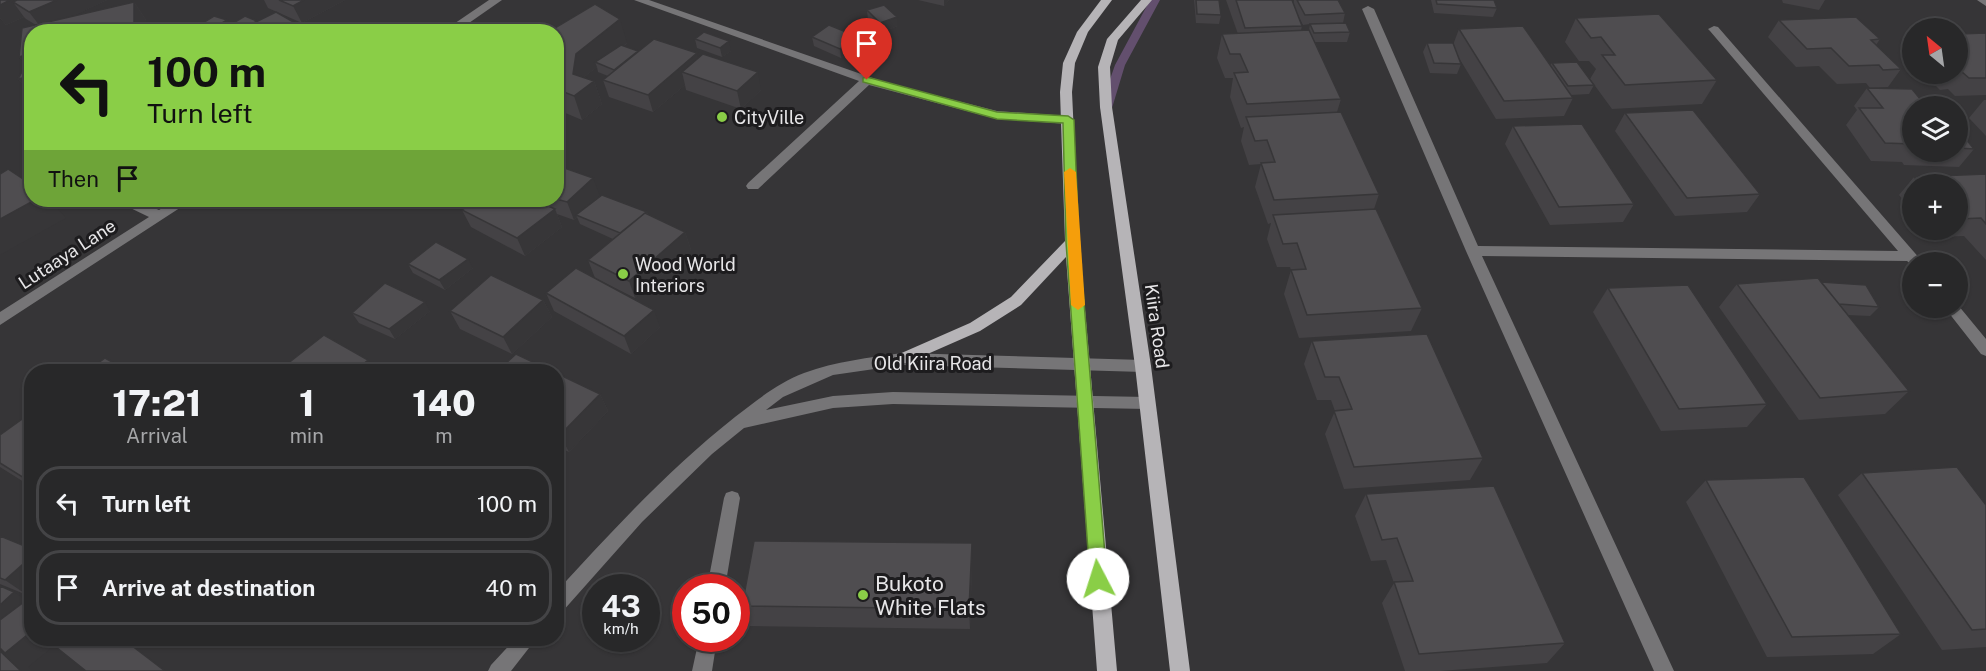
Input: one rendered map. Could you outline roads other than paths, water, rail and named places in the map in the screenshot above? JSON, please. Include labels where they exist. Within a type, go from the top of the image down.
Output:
[{"type":"main road","points":[[1107,0],[1083,32],[1069,63],[1066,92],[1072,242],[1086,401],[1092,510],[1107,671]]},
{"type":"main road","name":"Kiira Road","points":[[1147,0],[1113,39],[1104,68],[1106,107],[1143,366],[1180,671]]},
{"type":"main road","points":[[902,359],[975,327],[1016,301],[1072,242]]},
{"type":"street","points":[[460,24],[497,0]]},
{"type":"street","points":[[639,0],[867,80],[997,116],[1068,120]]},
{"type":"street","points":[[1983,0],[1986,3]]},
{"type":"street","points":[[1368,9],[1473,251],[1664,671]]},
{"type":"street","points":[[1714,30],[1907,252]]},
{"type":"street","points":[[753,186],[867,80]]},
{"type":"street","points":[[140,207],[159,216]]},
{"type":"street","name":"Lutaaya Lane","points":[[0,319],[174,207]]},
{"type":"street","points":[[1473,251],[1902,259]]},
{"type":"street","points":[[1960,318],[1986,350]]},
{"type":"street","name":"Old Kiira Road","points":[[564,597],[636,517],[706,449],[777,393],[807,378],[832,369],[902,359],[1143,366]]},
{"type":"street","name":"Old Kiira Road","points":[[739,423],[833,402],[893,398],[1147,403]]},
{"type":"street","points":[[718,574],[732,498]]},
{"type":"street","points":[[498,671],[521,646]]},
{"type":"street","points":[[702,671],[706,652]]},
{"type":"waterway","points":[[1106,108],[1120,65],[1155,0]]},
{"type":"place","name":"CityVille","points":[[722,117]]},
{"type":"place","name":"Wood World Interiors","points":[[623,274]]},
{"type":"place","name":"Bukoto White Flats","points":[[863,595]]}]
